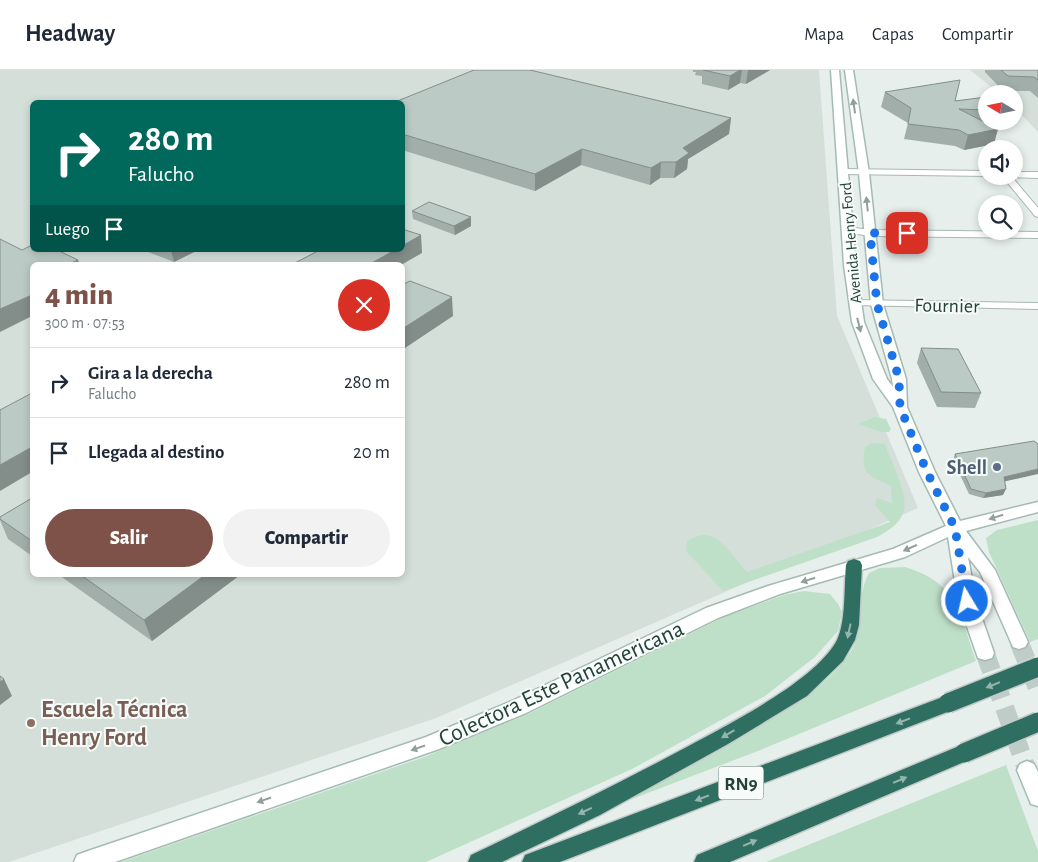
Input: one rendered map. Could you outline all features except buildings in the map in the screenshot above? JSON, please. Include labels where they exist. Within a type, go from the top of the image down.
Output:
[{"type":"highway","points":[[479,862],[592,808],[721,738],[800,691],[836,656],[846,640],[850,625],[854,565]]},
{"type":"highway","name":"RN9","points":[[533,862],[948,704],[1038,667]]},
{"type":"highway","points":[[705,862],[1038,722]]},
{"type":"main road","name":"Avenida Henry Ford","points":[[835,70],[855,303],[864,342],[880,379],[900,407],[927,472],[955,528],[967,601],[985,653]]},
{"type":"main road","name":"Avenida Henry Ford","points":[[849,70],[864,172],[877,304],[899,379],[900,407]]},
{"type":"main road","name":"Colectora Este Panamericana","points":[[85,862],[432,743],[520,707],[712,613],[854,565],[899,553],[955,528],[1038,507]]},
{"type":"main road","points":[[955,528],[987,570],[1020,642]]},
{"type":"main road","points":[[1027,770],[1038,797]]},
{"type":"street","points":[[844,172],[978,174]]},
{"type":"street","points":[[1023,174],[1038,175]]},
{"type":"street","points":[[1014,185],[1038,214]]},
{"type":"street","points":[[848,230],[870,233],[1038,236]]},
{"type":"street","name":"Fournier","points":[[855,303],[1038,306]]},
{"type":"shaded area","points":[[0,70],[819,70],[837,316],[918,508],[436,718],[9,862],[0,862]]},
{"type":"shaded area","points":[[970,70],[1038,70],[1038,132],[1023,116],[1023,85],[989,85]]},
{"type":"green space","points":[[874,417],[886,419],[891,429],[889,432],[881,432],[858,424]]},
{"type":"green space","points":[[871,443],[885,444],[899,479],[904,498],[903,513],[899,521],[877,537],[723,591],[686,551],[687,541],[697,536],[706,535],[714,537],[728,549],[747,572],[890,522],[875,505],[877,498],[892,503],[891,486],[872,476],[865,469],[865,447]]},
{"type":"green space","points":[[1038,520],[1038,639],[1030,642],[989,552],[986,538],[997,530]]},
{"type":"green space","points":[[905,567],[923,574],[947,591],[966,629],[976,661],[758,751],[632,799],[631,794],[777,715],[823,683],[848,656],[854,646],[858,635],[862,594],[869,573],[880,568]]},
{"type":"green space","points":[[804,591],[830,594],[842,612],[838,631],[815,657],[765,696],[632,769],[426,862],[121,862],[427,756],[530,713],[726,616],[784,595]]},
{"type":"green space","points":[[1006,765],[1038,851],[1038,862],[766,862]]},
{"type":"tunnel","points":[[1019,642],[1038,689]]},
{"type":"tunnel","points":[[985,653],[1027,770]]},
{"type":"place","name":"Shell","points":[[997,467]]},
{"type":"place","name":"Escuela Técnica Henry Ford","points":[[31,723]]},
{"type":"route","points":[[907,233],[870,233],[877,304],[899,379],[900,407],[927,472],[955,528],[967,601]]}]
